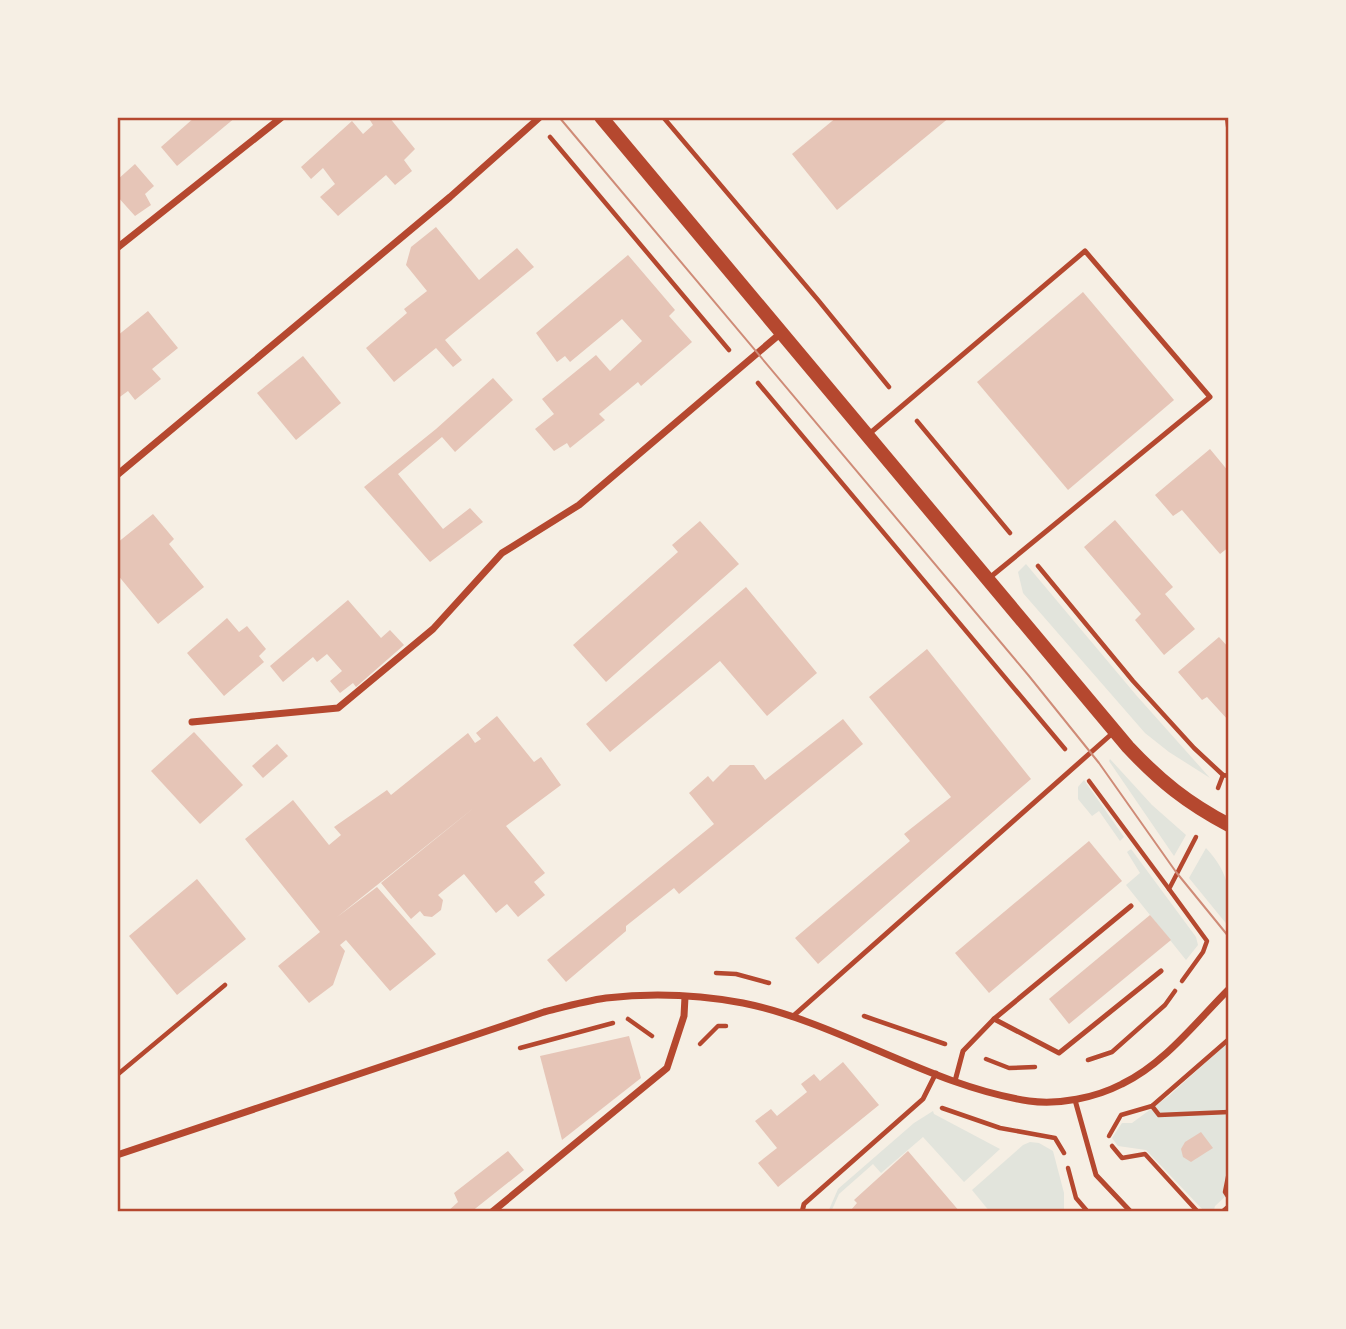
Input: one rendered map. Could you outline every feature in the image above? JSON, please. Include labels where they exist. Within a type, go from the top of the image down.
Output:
[{"type":"main road","points":[[601,117],[1115,731],[1161,781],[1209,815],[1229,825]]},
{"type":"street","points":[[117,248],[282,117]]},
{"type":"street","points":[[117,475],[539,119]]},
{"type":"street","points":[[192,722],[338,708],[433,629],[502,552],[579,505],[781,333]]},
{"type":"street","points":[[117,1155],[544,1012],[604,998],[685,997],[745,1004],[792,1017],[955,1081],[1031,1101],[1075,1100],[1122,1085],[1149,1067],[1229,989]]},
{"type":"street","points":[[492,1212],[667,1068],[684,1016],[685,997]]},
{"type":"lane","points":[[867,436],[1085,251],[1210,397],[988,579]]},
{"type":"lane","points":[[792,1017],[1115,731]]},
{"type":"lane","points":[[955,1081],[964,1051],[994,1018],[1132,906]]},
{"type":"lane","points":[[994,1018],[1059,1053],[1161,971]]},
{"type":"lane","points":[[802,1212],[804,1204],[923,1099],[936,1073]]},
{"type":"lane","points":[[1075,1100],[1096,1175],[1131,1212]]},
{"type":"path","points":[[663,117],[1133,681],[1194,748],[1226,775],[1209,815],[1169,889]]},
{"type":"path","points":[[1227,117],[1229,134]]},
{"type":"path","points":[[539,119],[598,196],[1077,765],[1207,941],[1203,952]]},
{"type":"path","points":[[117,1075],[225,985]]},
{"type":"path","points":[[509,1050],[628,1019],[651,1034],[659,1047],[674,1050]]},
{"type":"path","points":[[694,1054],[718,1026],[730,1026]]},
{"type":"path","points":[[1198,1212],[1145,1154],[1122,1158],[1107,1139],[1121,1115],[1152,1106],[1229,1039]]},
{"type":"path","points":[[923,1099],[951,1112],[1000,1128],[1055,1138],[1065,1154],[1076,1198],[1088,1212]]},
{"type":"path","points":[[1152,1106],[1159,1115],[1229,1112]]},
{"type":"path","points":[[1229,1172],[1225,1192],[1229,1198]]},
{"type":"path","points":[[1222,1212],[1229,1206]]},
{"type":"shaded area","points":[[1026,564],[1210,778],[1145,733],[1023,593],[1018,572]]},
{"type":"shaded area","points":[[1110,759],[1152,805],[1186,835],[1174,856],[1109,761]]},
{"type":"shaded area","points":[[1084,780],[1124,837],[1120,841],[1099,811],[1092,816],[1078,799],[1078,787]]},
{"type":"shaded area","points":[[1206,848],[1225,876],[1229,927],[1189,878]]},
{"type":"shaded area","points":[[1131,849],[1196,937],[1198,945],[1186,960],[1126,885],[1140,873],[1127,852]]},
{"type":"shaded area","points":[[1229,1041],[1229,1193],[1214,1210],[1205,1212],[1146,1150],[1118,1146],[1112,1138],[1122,1123],[1132,1123],[1170,1095]]},
{"type":"shaded area","points":[[933,1111],[934,1114],[1000,1149],[964,1182],[923,1137],[881,1173],[873,1164],[839,1194],[831,1212],[828,1212],[838,1189],[914,1123]]},
{"type":"shaded area","points":[[1030,1142],[1039,1143],[1053,1151],[1064,1193],[1064,1212],[990,1212],[972,1190],[1023,1145]]},
{"type":"building","points":[[195,117],[236,117],[177,166],[161,147]]},
{"type":"building","points":[[368,117],[389,117],[415,149],[404,160],[412,171],[395,185],[386,175],[338,216],[320,197],[335,184],[323,168],[311,179],[301,167],[352,121],[363,134],[373,125]]},
{"type":"building","points":[[837,117],[950,117],[837,210],[792,154]]},
{"type":"building","points":[[135,164],[154,186],[145,194],[151,205],[135,216],[117,196],[117,180]]},
{"type":"building","points":[[436,227],[479,280],[517,248],[534,267],[445,340],[462,360],[453,367],[436,348],[394,382],[366,348],[407,313],[404,309],[427,291],[406,265],[411,247]]},
{"type":"building","points":[[628,255],[675,310],[669,316],[692,342],[641,386],[638,382],[599,414],[605,420],[570,448],[567,443],[554,451],[535,429],[554,414],[542,399],[596,355],[610,371],[642,341],[622,319],[570,362],[565,356],[557,362],[536,333]]},
{"type":"building","points":[[1083,292],[1174,400],[1068,490],[977,382]]},
{"type":"building","points":[[148,311],[178,348],[152,369],[161,379],[135,400],[128,391],[117,399],[117,336]]},
{"type":"building","points":[[303,356],[341,403],[296,440],[257,393]]},
{"type":"building","points":[[493,378],[513,400],[455,452],[442,437],[398,474],[443,529],[470,508],[483,522],[430,562],[364,487],[436,429]]},
{"type":"building","points":[[1210,449],[1229,472],[1229,547],[1220,554],[1182,510],[1173,516],[1155,495]]},
{"type":"building","points":[[153,514],[174,539],[169,544],[204,587],[158,624],[117,574],[117,543]]},
{"type":"building","points":[[1115,520],[1173,587],[1165,594],[1195,629],[1164,655],[1135,620],[1141,614],[1084,547]]},
{"type":"building","points":[[700,521],[739,564],[606,682],[573,645],[678,552],[672,545]]},
{"type":"building","points":[[746,587],[817,673],[767,716],[720,661],[610,752],[586,724]]},
{"type":"building","points":[[348,600],[381,638],[390,630],[404,645],[356,687],[353,683],[340,693],[330,681],[342,671],[327,654],[317,662],[313,657],[283,682],[270,666]]},
{"type":"building","points":[[227,618],[239,632],[247,626],[266,649],[259,656],[264,662],[224,696],[187,653]]},
{"type":"building","points":[[1219,637],[1229,648],[1229,721],[1207,697],[1202,700],[1178,672]]},
{"type":"building","points":[[927,649],[1031,779],[818,964],[795,938],[910,841],[904,834],[951,797],[869,697]]},
{"type":"building","points":[[497,716],[534,762],[541,757],[561,785],[506,826],[545,873],[534,882],[545,895],[518,917],[507,904],[496,913],[464,874],[438,895],[443,900],[441,910],[432,917],[424,916],[420,911],[411,919],[381,883],[475,807],[337,917],[377,887],[436,954],[390,991],[346,940],[340,945],[345,951],[333,985],[309,1003],[278,966],[320,932],[245,839],[293,800],[329,845],[341,835],[334,827],[387,790],[391,795],[468,733],[475,743],[481,739],[476,733]]},
{"type":"building","points":[[843,719],[863,744],[679,894],[674,888],[626,926],[626,931],[566,982],[547,960],[714,824],[689,793],[708,776],[713,782],[730,765],[754,765],[765,780]]},
{"type":"building","points":[[194,732],[243,785],[200,824],[151,771]]},
{"type":"building","points":[[277,744],[288,756],[263,778],[252,766]]},
{"type":"building","points":[[1089,841],[1122,881],[989,993],[955,953]]},
{"type":"building","points":[[197,879],[246,939],[177,995],[129,936]]},
{"type":"building","points":[[1150,915],[1171,940],[1069,1024],[1049,999]]},
{"type":"building","points":[[629,1036],[641,1078],[562,1140],[540,1056]]},
{"type":"building","points":[[843,1062],[879,1105],[778,1187],[758,1163],[777,1148],[755,1121],[771,1109],[777,1116],[807,1092],[801,1084],[814,1074],[820,1081]]},
{"type":"building","points":[[1201,1132],[1213,1148],[1191,1162],[1183,1157],[1181,1149],[1185,1142]]},
{"type":"building","points":[[508,1151],[524,1170],[471,1212],[447,1212],[458,1202],[454,1193]]},
{"type":"building","points":[[908,1151],[960,1212],[853,1212],[851,1210],[857,1203],[854,1200]]},
{"type":"tram line","points":[[559,117],[1029,676],[1099,763],[1176,872],[1229,937]]}]
